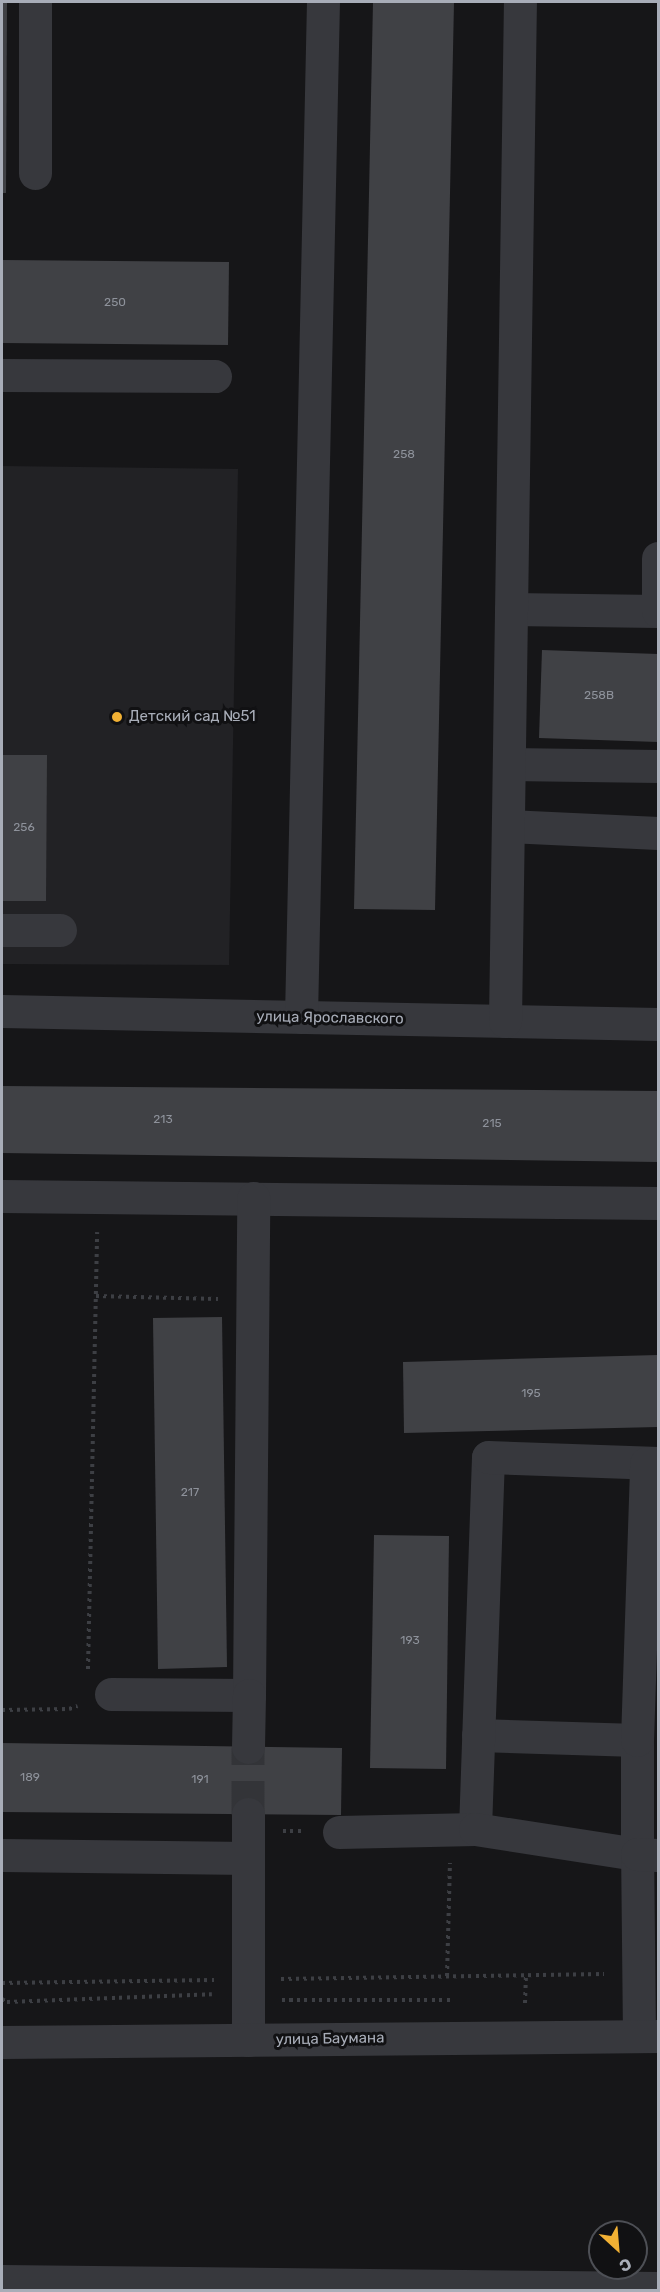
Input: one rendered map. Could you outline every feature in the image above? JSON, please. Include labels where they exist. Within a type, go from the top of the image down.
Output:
[{"type":"street","points":[[35,2],[35,173]]},
{"type":"street","points":[[301,1017],[323,2]]},
{"type":"street","points":[[505,1021],[520,2]]},
{"type":"street","points":[[2,375],[216,376]]},
{"type":"street","points":[[511,609],[658,611],[658,558]]},
{"type":"street","points":[[509,764],[658,766]]},
{"type":"street","points":[[508,826],[658,833]]},
{"type":"street","points":[[2,930],[60,930]]},
{"type":"street","name":"улица Ярославского","points":[[2,1011],[658,1024]]},
{"type":"street","points":[[2,1196],[658,1203]]},
{"type":"street","points":[[249,1747],[253,1198]]},
{"type":"street","points":[[475,1829],[488,1457],[652,1463],[637,1740],[648,1855],[638,1973],[649,2036]]},
{"type":"street","points":[[99,1698],[249,1695]]},
{"type":"street","points":[[478,1735],[637,1740]]},
{"type":"street","points":[[339,1832],[475,1829],[648,1855]]},
{"type":"street","points":[[2,1855],[248,1834],[248,2040]]},
{"type":"street","name":"улица Баумана","points":[[2,2042],[649,2036]]},
{"type":"street","points":[[2,2281],[337,2288],[658,2288]]},
{"type":"path","points":[[2,1710],[69,1709],[99,1698],[96,1296],[98,1196]]},
{"type":"path","points":[[96,1296],[252,1300]]},
{"type":"path","points":[[248,1834],[339,1832]]},
{"type":"path","points":[[2,1983],[638,1973]]},
{"type":"path","points":[[2,1999],[7,2002],[204,1998],[249,1979]]},
{"type":"path","points":[[249,1979],[278,2000],[466,2000]]},
{"type":"path","points":[[514,2000],[536,2000]]},
{"type":"shaded area","name":"Детский сад №51","points":[[2,466],[238,469],[229,965],[2,964]]},
{"type":"building","points":[[2,2],[7,2],[6,193],[2,193]]},
{"type":"building","points":[[373,2],[454,2],[435,910],[354,909]]},
{"type":"building","points":[[2,260],[229,262],[228,345],[2,343]]},
{"type":"building","points":[[542,650],[658,654],[658,742],[539,738]]},
{"type":"building","points":[[2,755],[47,755],[46,901],[2,901]]},
{"type":"building","points":[[2,1086],[658,1091],[658,1162],[2,1153]]},
{"type":"building","points":[[222,1317],[227,1667],[158,1669],[153,1318]]},
{"type":"building","points":[[658,1355],[658,1427],[404,1433],[403,1362]]},
{"type":"building","points":[[374,1535],[449,1536],[446,1769],[370,1768]]},
{"type":"building","points":[[2,1743],[342,1748],[341,1815],[2,1812]]},
{"type":"tunnel","points":[[248,1747],[248,1814]]},
{"type":"place","name":"Детский сад №51","points":[[117,717]]}]
